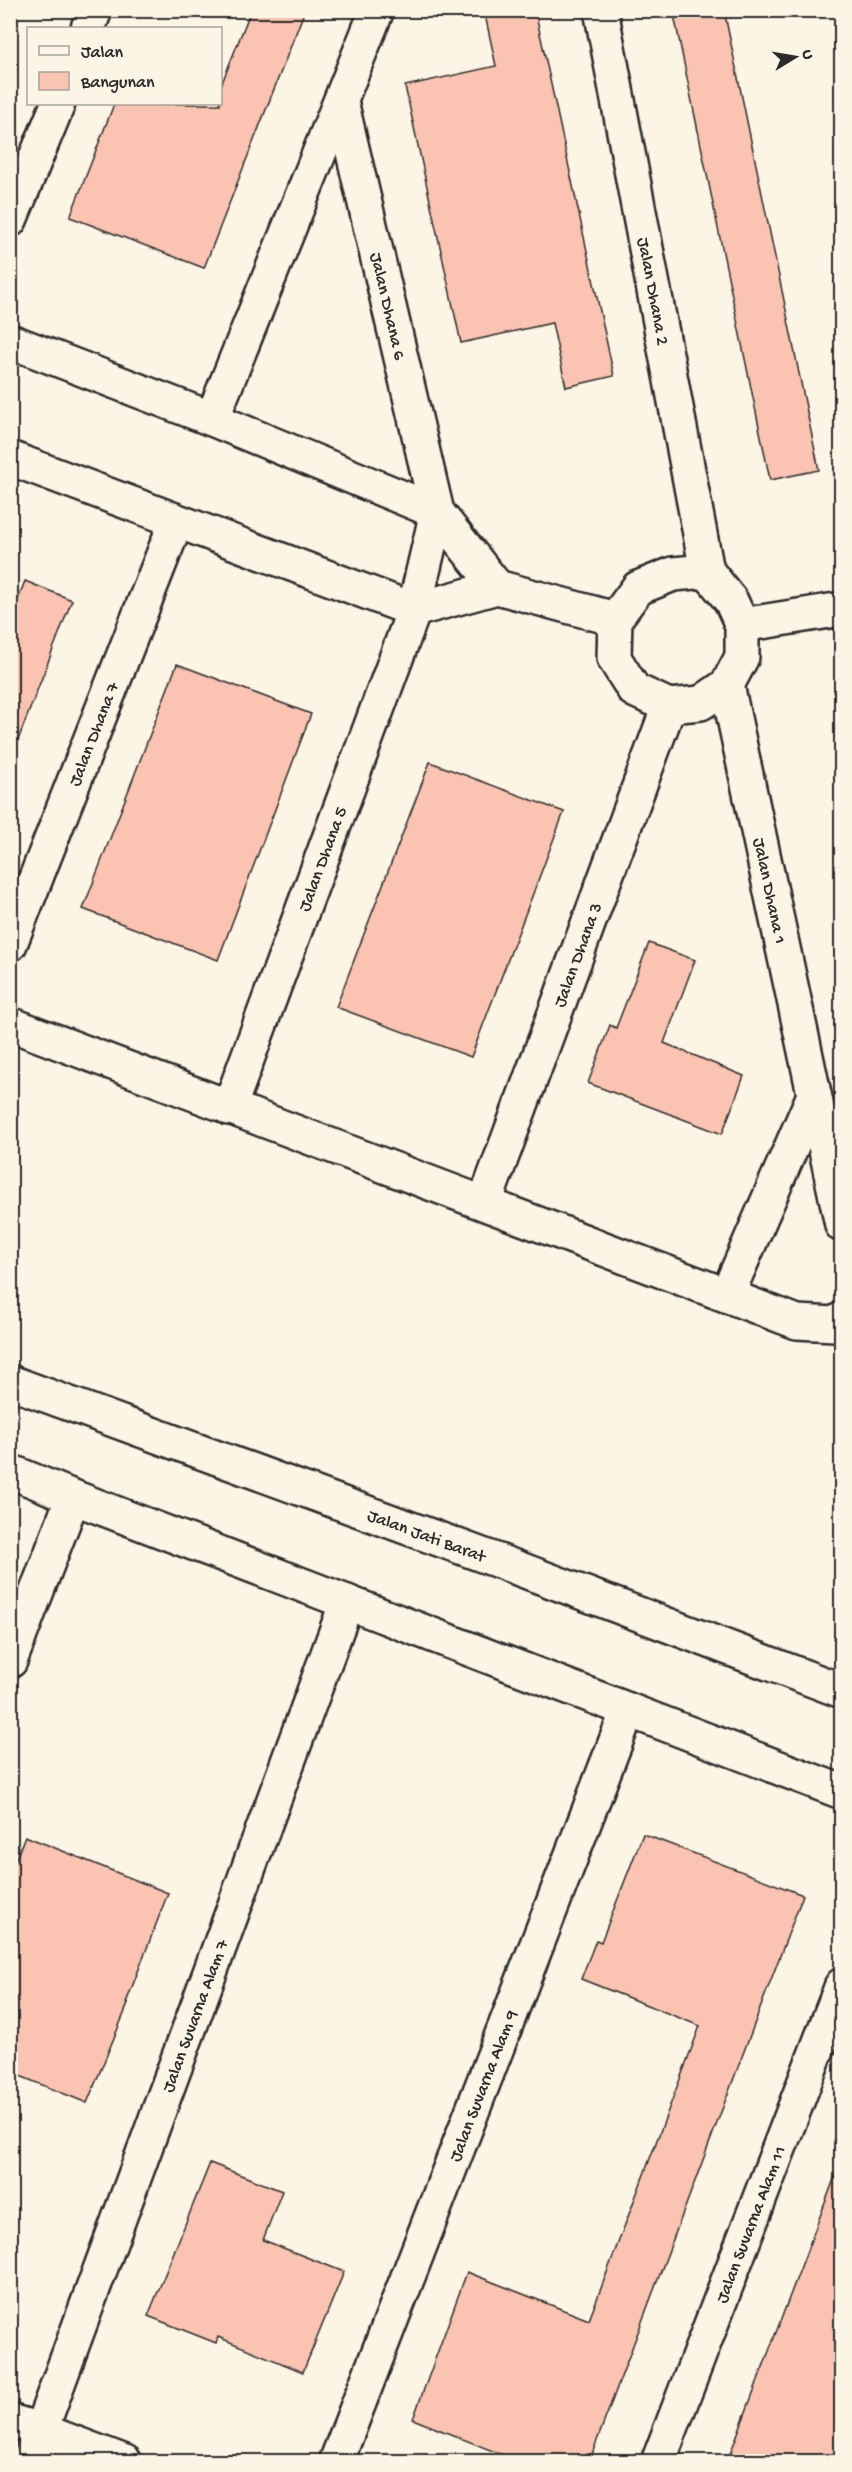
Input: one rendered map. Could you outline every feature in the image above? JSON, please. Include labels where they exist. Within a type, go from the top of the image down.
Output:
[{"type":"street","points":[[88,27],[95,10]]},
{"type":"street","points":[[212,419],[377,10]]},
{"type":"street","name":"Jalan Dhana 2","points":[[601,10],[707,571]]},
{"type":"street","name":"Jalan Dhana 6","points":[[341,101],[437,512]]},
{"type":"street","points":[[10,220],[58,105]]},
{"type":"street","points":[[10,341],[212,419],[437,512],[497,587]]},
{"type":"street","points":[[10,458],[414,610],[497,587],[615,619]]},
{"type":"street","name":"Jalan Dhana 5","points":[[229,1108],[414,610],[437,512]]},
{"type":"street","name":"Jalan Dhana 7","points":[[10,944],[176,522]]},
{"type":"street","points":[[707,571],[731,601],[742,625],[742,657],[727,685],[701,703],[669,706],[634,690],[614,658],[615,619],[638,588],[674,574],[707,571]]},
{"type":"street","points":[[742,625],[842,609]]},
{"type":"street","name":"Jalan Dhana 1","points":[[727,685],[842,1225]]},
{"type":"street","name":"Jalan Dhana 3","points":[[485,1202],[669,706]]},
{"type":"street","points":[[10,1024],[798,1322],[835,1324],[842,1319]]},
{"type":"street","points":[[727,1294],[814,1095]]},
{"type":"street","name":"Jalan Jati Barat","points":[[10,1382],[515,1567],[842,1691]]},
{"type":"street","points":[[10,1471],[842,1792]]},
{"type":"street","points":[[10,1661],[73,1497]]},
{"type":"street","name":"Jalan Suvarna Alam 7","points":[[29,2462],[25,2425],[347,1602]]},
{"type":"street","name":"Jalan Suvarna Alam 9","points":[[336,2462],[628,1710]]},
{"type":"street","name":"Jalan Suvarna Alam 11","points":[[658,2462],[842,1985]]},
{"type":"street","points":[[25,2425],[125,2462]]},
{"type":"building","points":[[251,10],[305,10],[204,268],[70,217],[114,105],[222,105],[222,83]]},
{"type":"building","points":[[484,10],[535,10],[614,376],[566,387],[552,323],[461,343],[405,86],[496,66]]},
{"type":"building","points":[[673,10],[724,10],[819,470],[770,480]]},
{"type":"building","points":[[25,581],[72,600],[13,753],[10,752],[10,620]]},
{"type":"building","points":[[177,664],[311,714],[218,960],[83,909]]},
{"type":"building","points":[[430,762],[564,812],[471,1057],[336,1007]]},
{"type":"building","points":[[649,943],[695,960],[664,1043],[744,1076],[722,1134],[588,1083],[610,1025],[616,1028]]},
{"type":"building","points":[[643,1834],[803,1895],[589,2462],[520,2462],[413,2419],[467,2272],[589,2320],[700,2026],[581,1979],[596,1940],[601,1942]]},
{"type":"building","points":[[25,1836],[168,1893],[126,2003],[128,2004],[87,2103],[10,2072],[10,1873]]},
{"type":"building","points":[[210,2163],[282,2191],[263,2240],[344,2272],[303,2372],[218,2337],[216,2343],[148,2316]]},
{"type":"building","points":[[839,2166],[842,2167],[842,2462],[727,2462]]}]
